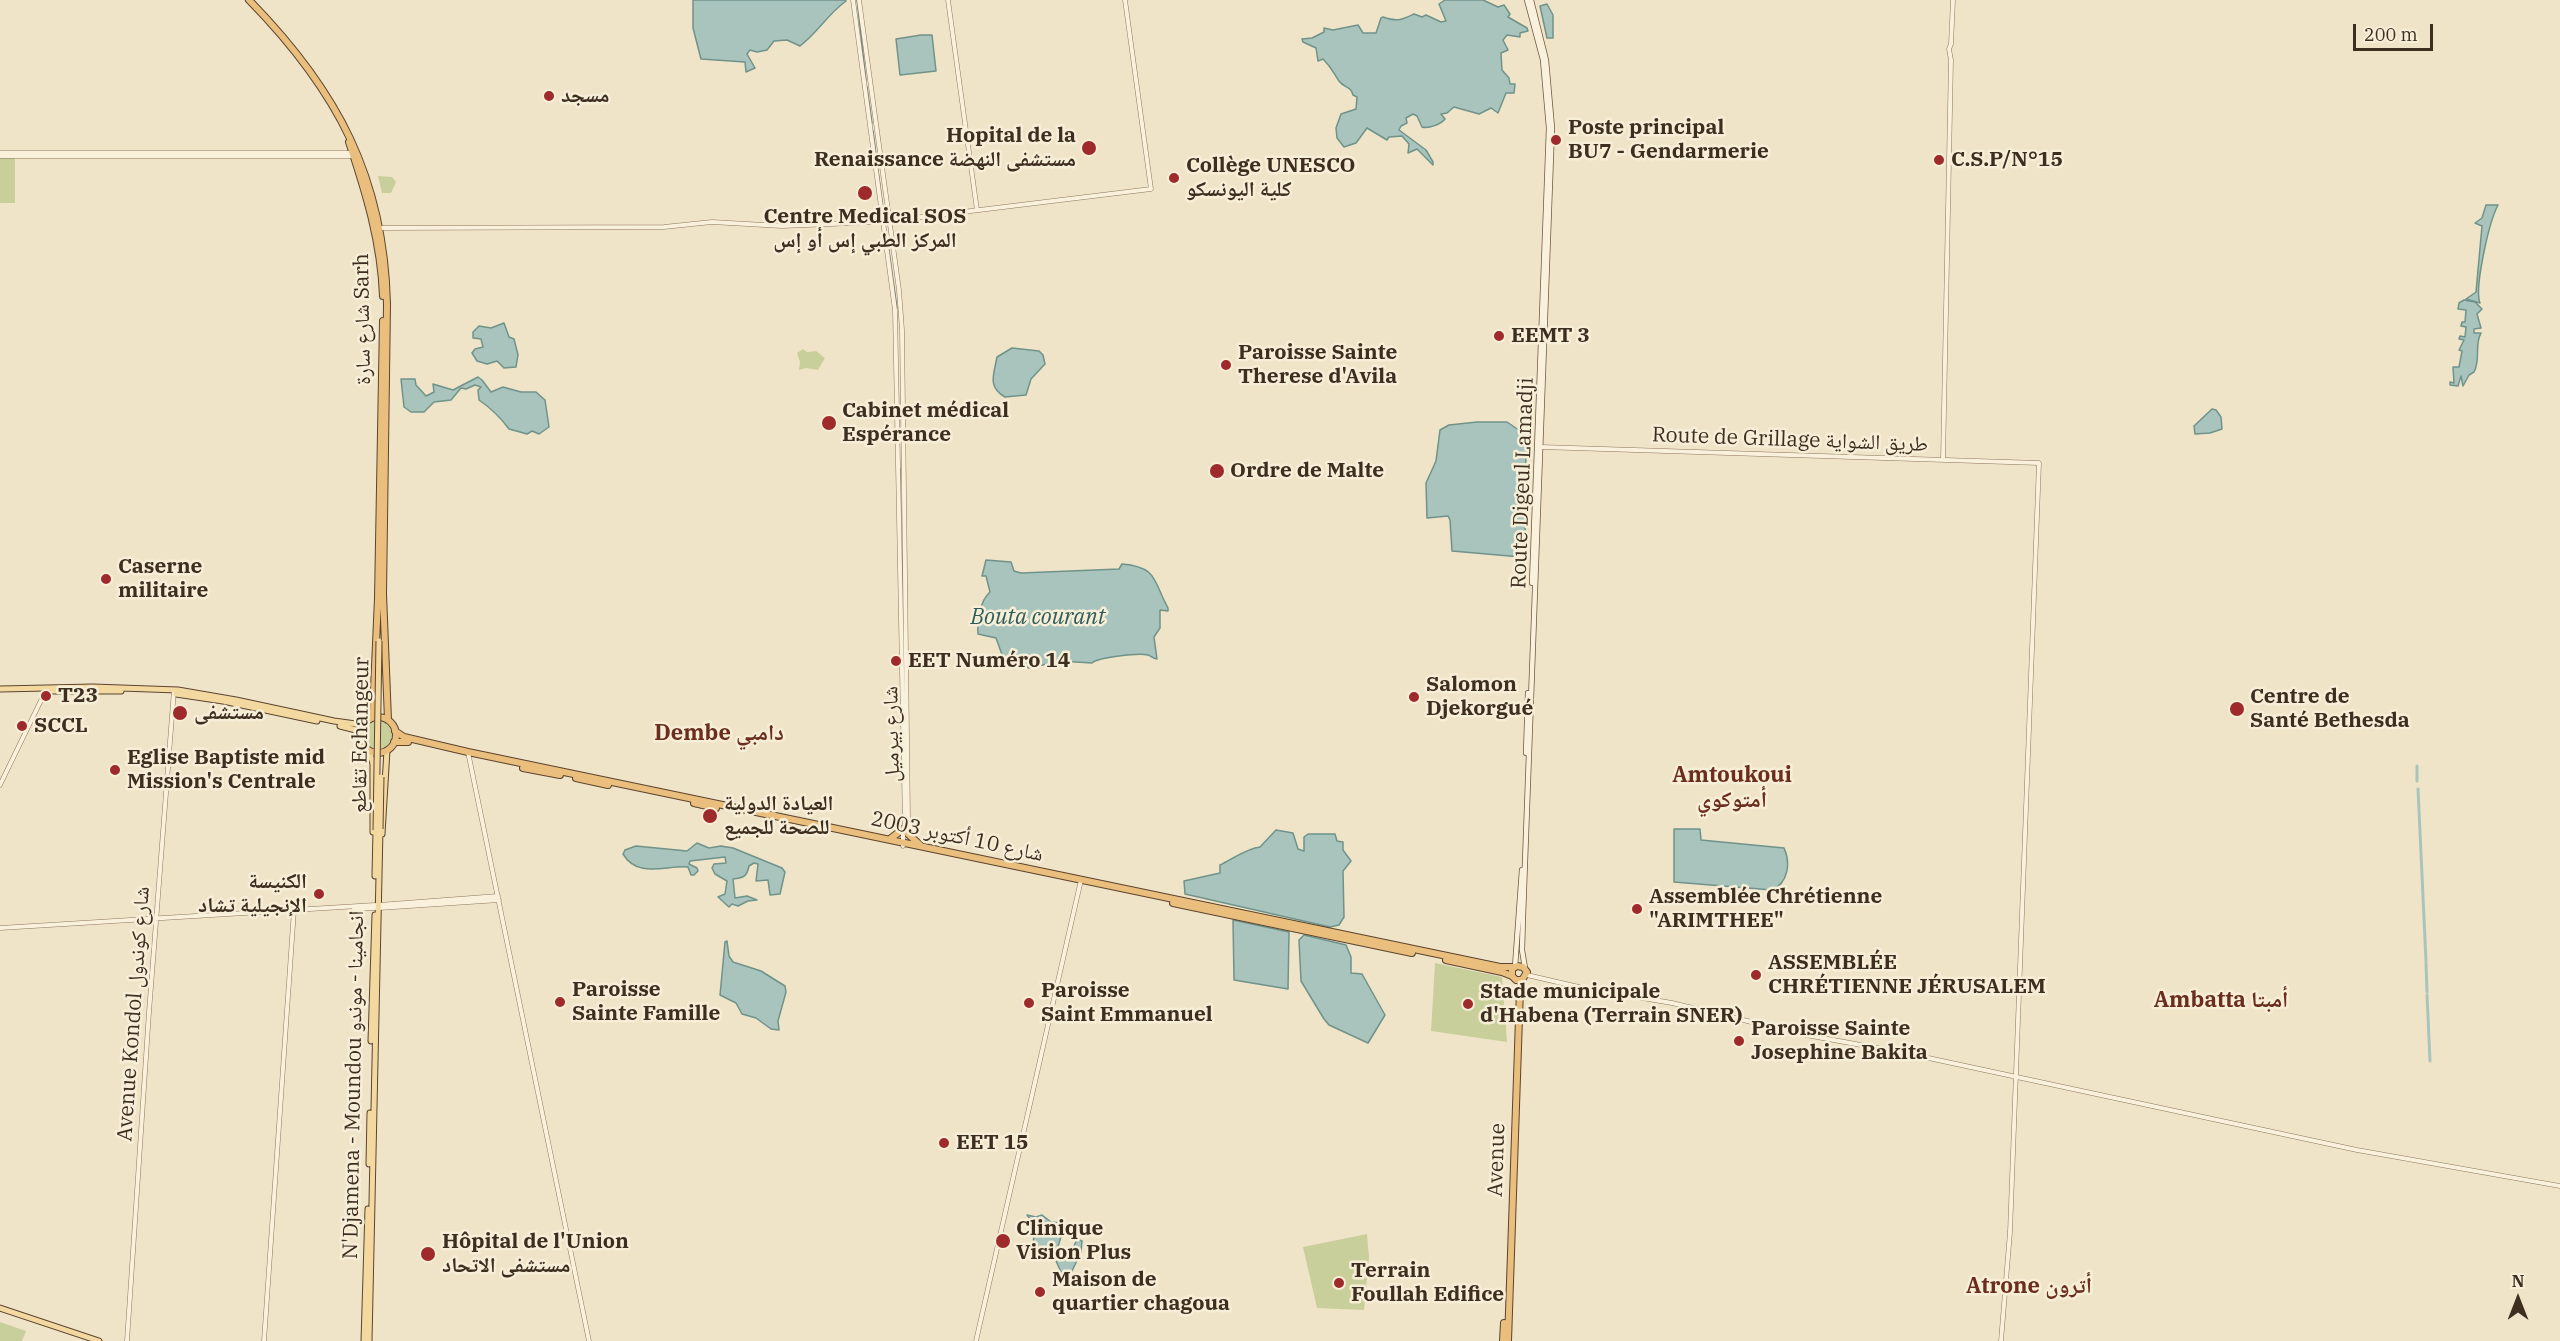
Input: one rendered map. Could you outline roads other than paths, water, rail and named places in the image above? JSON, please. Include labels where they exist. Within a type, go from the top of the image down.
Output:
[{"type":"highway","name":"شارع سارة Sarh","points":[[247,0],[291,48],[333,109],[353,155],[373,218],[383,291],[378,598]]},
{"type":"highway","name":"شارع سارة Sarh","points":[[247,0],[293,48],[334,107],[361,160],[380,228],[386,271],[387,304],[383,618]]},
{"type":"highway","points":[[378,598],[373,712],[362,728],[362,742],[369,750],[378,752],[387,750],[394,742],[395,731],[388,720],[386,635],[383,618]]},
{"type":"highway","points":[[370,719],[378,717],[388,720]]},
{"type":"highway","name":"شارع 10 أكتوبر 2003","points":[[395,731],[404,737],[469,754],[1500,967],[1521,966],[1526,971]]},
{"type":"highway","name":"شارع 10 أكتوبر 2003","points":[[394,742],[404,741],[890,839],[904,844],[1496,970],[1517,979]]},
{"type":"highway","points":[[890,839],[904,828],[920,846]]},
{"type":"highway","points":[[1506,1341],[1517,979],[1515,967]]},
{"type":"highway","points":[[1517,979],[1526,971]]},
{"type":"main road","name":"Route Digeul Lamadji","points":[[1526,971],[1522,959],[1522,932],[1552,128],[1546,60],[1529,0]]},
{"type":"main road","points":[[1515,967],[1526,783],[1549,128],[1544,66],[1529,0]]},
{"type":"main road","name":"شارع سارة Sarh","points":[[378,598],[381,641]]},
{"type":"main road","name":"شارع سارة Sarh","points":[[381,641],[383,618]]},
{"type":"main road","points":[[377,846],[381,641]]},
{"type":"main road","points":[[0,691],[127,687],[174,692],[362,728]]},
{"type":"main road","points":[[369,750],[374,764],[377,906]]},
{"type":"main road","points":[[377,846],[384,825],[387,750]]},
{"type":"main road","name":"N'Djamena - Moundou انجامينا - موندو","points":[[369,1341],[377,906]]},
{"type":"main road","name":"N'Djamena - Moundou انجامينا - موندو","points":[[364,1341],[377,906]]},
{"type":"main road","points":[[0,1310],[88,1341]]},
{"type":"main road","points":[[0,1310],[99,1341]]},
{"type":"street","name":"شارع بيرميل","points":[[853,0],[887,221]]},
{"type":"street","name":"شارع بيرميل","points":[[859,0],[887,221],[895,310],[904,844]]},
{"type":"street","points":[[948,0],[977,210]]},
{"type":"street","points":[[380,228],[664,226],[712,222],[782,226],[887,221],[1151,189],[1125,0]]},
{"type":"street","points":[[1943,460],[1949,234],[1947,174],[1951,140],[1949,50],[1953,0]]},
{"type":"street","points":[[0,155],[353,155]]},
{"type":"street","name":"Route de Grillage طريق الشواية","points":[[1541,447],[2039,463],[2015,1077]]},
{"type":"street","points":[[0,785],[46,690]]},
{"type":"street","name":"Avenue Kondol شارع كوندول","points":[[128,1341],[174,692]]},
{"type":"street","points":[[469,754],[590,1341]]},
{"type":"street","points":[[976,1341],[1081,881]]},
{"type":"street","points":[[0,929],[498,898]]},
{"type":"street","points":[[264,1341],[294,911]]},
{"type":"street","points":[[1526,971],[1583,988],[1672,1003],[1806,1035],[2357,1150],[2560,1186]]},
{"type":"street","points":[[2001,1341],[2009,1252],[2015,1077]]},
{"type":"water","points":[[693,0],[846,1],[800,46],[787,40],[774,41],[767,50],[757,52],[750,50],[747,54],[755,68],[746,72],[745,62],[701,59],[693,28]]},
{"type":"water","points":[[1445,0],[1483,0],[1498,7],[1504,5],[1510,14],[1508,17],[1527,28],[1528,31],[1520,33],[1520,37],[1507,35],[1503,40],[1508,50],[1501,53],[1502,70],[1509,78],[1510,84],[1515,84],[1514,93],[1506,93],[1498,113],[1491,108],[1479,114],[1454,107],[1447,113],[1441,114],[1445,119],[1443,121],[1428,127],[1422,127],[1417,116],[1413,114],[1406,118],[1407,123],[1399,130],[1426,150],[1433,165],[1417,149],[1408,153],[1409,144],[1402,136],[1389,137],[1387,140],[1367,128],[1356,143],[1344,147],[1337,138],[1336,128],[1341,114],[1356,109],[1357,97],[1341,83],[1323,59],[1318,61],[1316,48],[1303,42],[1302,39],[1312,38],[1324,32],[1324,28],[1333,30],[1358,25],[1363,33],[1376,33],[1383,17],[1399,20],[1414,14],[1422,17],[1426,15],[1441,22],[1446,21],[1439,4]]},
{"type":"water","points":[[1547,4],[1553,15],[1553,38],[1547,38],[1540,6]]},
{"type":"water","points":[[932,35],[936,71],[900,75],[896,39]]},
{"type":"water","points":[[2486,205],[2498,205],[2483,255],[2479,284],[2480,303],[2466,299],[2476,292],[2482,226],[2475,223],[2482,218]]},
{"type":"water","points":[[2464,300],[2475,302],[2482,309],[2477,314],[2481,328],[2474,329],[2474,333],[2481,333],[2474,372],[2469,375],[2463,386],[2461,376],[2458,386],[2450,385],[2450,382],[2454,383],[2453,367],[2459,367],[2462,351],[2459,350],[2464,340],[2459,339],[2460,336],[2465,337],[2466,327],[2461,326],[2462,322],[2465,322],[2466,310],[2458,309],[2459,303]]},
{"type":"water","points":[[504,323],[509,337],[514,339],[518,355],[516,367],[504,368],[497,361],[487,364],[477,361],[472,353],[475,349],[483,347],[481,339],[473,338],[473,332],[479,326],[491,328]]},
{"type":"water","points":[[1012,348],[1039,351],[1043,355],[1045,364],[1031,379],[1026,395],[1005,397],[996,389],[993,374],[997,357]]},
{"type":"water","points":[[478,377],[491,392],[503,387],[521,392],[536,392],[545,400],[549,427],[539,434],[532,431],[527,434],[509,429],[479,400],[478,390],[481,387],[475,385],[466,389],[461,388],[451,400],[434,402],[424,412],[411,412],[404,407],[401,379],[415,379],[416,385],[426,396],[434,392],[433,384],[453,390]]},
{"type":"water","points":[[2212,409],[2216,410],[2221,417],[2222,429],[2195,434],[2194,426]]},
{"type":"water","points":[[1507,422],[1526,435],[1525,548],[1521,557],[1452,551],[1448,516],[1427,518],[1426,483],[1436,461],[1440,430],[1449,425]]},
{"type":"water","name":"Bouta courant","points":[[986,560],[1011,562],[1014,571],[1021,573],[1119,569],[1122,564],[1142,568],[1153,577],[1168,608],[1168,611],[1160,610],[1160,628],[1154,637],[1157,659],[1148,655],[1128,655],[1092,663],[1060,661],[1029,668],[1021,664],[1005,663],[996,638],[978,634],[980,611],[990,592],[986,576],[982,576]]},
{"type":"water","points":[[1674,829],[1700,829],[1701,840],[1784,848],[1787,860],[1785,878],[1772,890],[1674,882]]},
{"type":"water","points":[[1276,830],[1293,833],[1298,849],[1304,851],[1304,837],[1308,834],[1335,834],[1337,841],[1343,842],[1343,850],[1351,861],[1343,871],[1344,917],[1339,925],[1330,927],[1185,894],[1184,881],[1220,873],[1220,865],[1260,847]]},
{"type":"water","points":[[697,843],[709,848],[721,846],[733,848],[782,868],[785,872],[780,894],[770,895],[768,880],[756,881],[758,864],[754,863],[749,866],[744,876],[733,879],[735,898],[747,896],[757,900],[738,906],[732,904],[729,907],[718,897],[725,894],[727,881],[715,874],[712,868],[714,864],[726,863],[725,857],[690,861],[689,864],[698,871],[691,875],[688,867],[644,869],[629,862],[623,854],[625,850],[636,846],[687,851]]},
{"type":"water","points":[[1233,920],[1289,932],[1288,989],[1234,980]]},
{"type":"water","points":[[1304,935],[1346,945],[1351,957],[1351,973],[1362,974],[1385,1015],[1368,1043],[1329,1025],[1301,981],[1299,940]]},
{"type":"water","points":[[727,941],[729,956],[733,962],[761,971],[785,986],[786,992],[778,1021],[779,1030],[771,1029],[756,1018],[742,1014],[736,1003],[720,995],[725,942]]},
{"type":"water","points":[[1027,1215],[1036,1217],[1042,1215],[1051,1222],[1061,1223],[1063,1230],[1057,1250],[1062,1258],[1069,1258],[1077,1239],[1082,1241],[1081,1252],[1071,1273],[1061,1272],[1056,1261],[1047,1252],[1033,1251],[1033,1228]]},
{"type":"waterway","points":[[857,0],[866,80]]},
{"type":"waterway","points":[[867,87],[872,123]]},
{"type":"waterway","points":[[873,131],[884,218]]},
{"type":"waterway","points":[[888,244],[897,308]]},
{"type":"waterway","points":[[900,469],[900,497]]},
{"type":"waterway","points":[[2417,766],[2417,781]]},
{"type":"waterway","points":[[2418,789],[2426,961]]},
{"type":"waterway","points":[[2426,963],[2427,992]]},
{"type":"waterway","points":[[2427,995],[2430,1061]]},
{"type":"place","name":"مسجد","points":[[549,96]]},
{"type":"place","name":"Poste principal BU7 - Gendarmerie","points":[[1556,140]]},
{"type":"place","name":"Hopital de la Renaissance مستشفى النهضة","points":[[1089,148]]},
{"type":"place","name":"C.S.P/N°15","points":[[1939,160]]},
{"type":"place","name":"Collège UNESCO كلية اليونسكو","points":[[1174,178]]},
{"type":"place","name":"Centre Medical SOS المركز الطبي إس أو إس","points":[[865,193]]},
{"type":"place","name":"EEMT 3","points":[[1499,336]]},
{"type":"place","name":"Paroisse Sainte Therese d'Avila","points":[[1226,365]]},
{"type":"place","name":"Cabinet médical Espérance","points":[[829,423]]},
{"type":"place","name":"Ordre de Malte","points":[[1217,471]]},
{"type":"place","name":"Caserne militaire","points":[[106,579]]},
{"type":"place","name":"EET Numéro 14","points":[[896,661]]},
{"type":"place","name":"T23","points":[[46,696]]},
{"type":"place","name":"Salomon Djekorgué","points":[[1414,697]]},
{"type":"place","name":"Centre de Santé Bethesda","points":[[2237,709]]},
{"type":"place","name":"مستشفى","points":[[180,713]]},
{"type":"place","name":"SCCL","points":[[22,726]]},
{"type":"place","name":"Eglise Baptiste mid Mission's Centrale","points":[[115,770]]},
{"type":"place","name":"العيادة الدولية للصحة للجميع","points":[[710,816]]},
{"type":"place","name":"الكنيسة الإنجيلية تشاد","points":[[319,894]]},
{"type":"place","name":"Assemblée Chrétienne \"ARIMTHEE\"","points":[[1637,909]]},
{"type":"place","name":"ASSEMBLÉE CHRÉTIENNE JÉRUSALEM","points":[[1756,975]]},
{"type":"place","name":"Paroisse Sainte Famille","points":[[560,1002]]},
{"type":"place","name":"Paroisse Saint Emmanuel","points":[[1029,1003]]},
{"type":"place","name":"Stade municipale d'Habena (Terrain SNER)","points":[[1468,1004]]},
{"type":"place","name":"Paroisse Sainte Josephine Bakita","points":[[1739,1041]]},
{"type":"place","name":"EET 15","points":[[944,1143]]},
{"type":"place","name":"Clinique Vision Plus","points":[[1003,1241]]},
{"type":"place","name":"Hôpital de l'Union مستشفى الاتحاد","points":[[428,1254]]},
{"type":"place","name":"Terrain Foullah Edifice","points":[[1339,1283]]},
{"type":"place","name":"Maison de quartier chagoua","points":[[1040,1292]]},
{"type":"district","name":"Dembe دامبي","points":[[719,734]]},
{"type":"district","name":"Amtoukoui أمتوكوي","points":[[1732,788]]},
{"type":"district","name":"Ambatta أمبتا","points":[[2221,1001]]},
{"type":"district","name":"Atrone أترون","points":[[2029,1287]]}]
